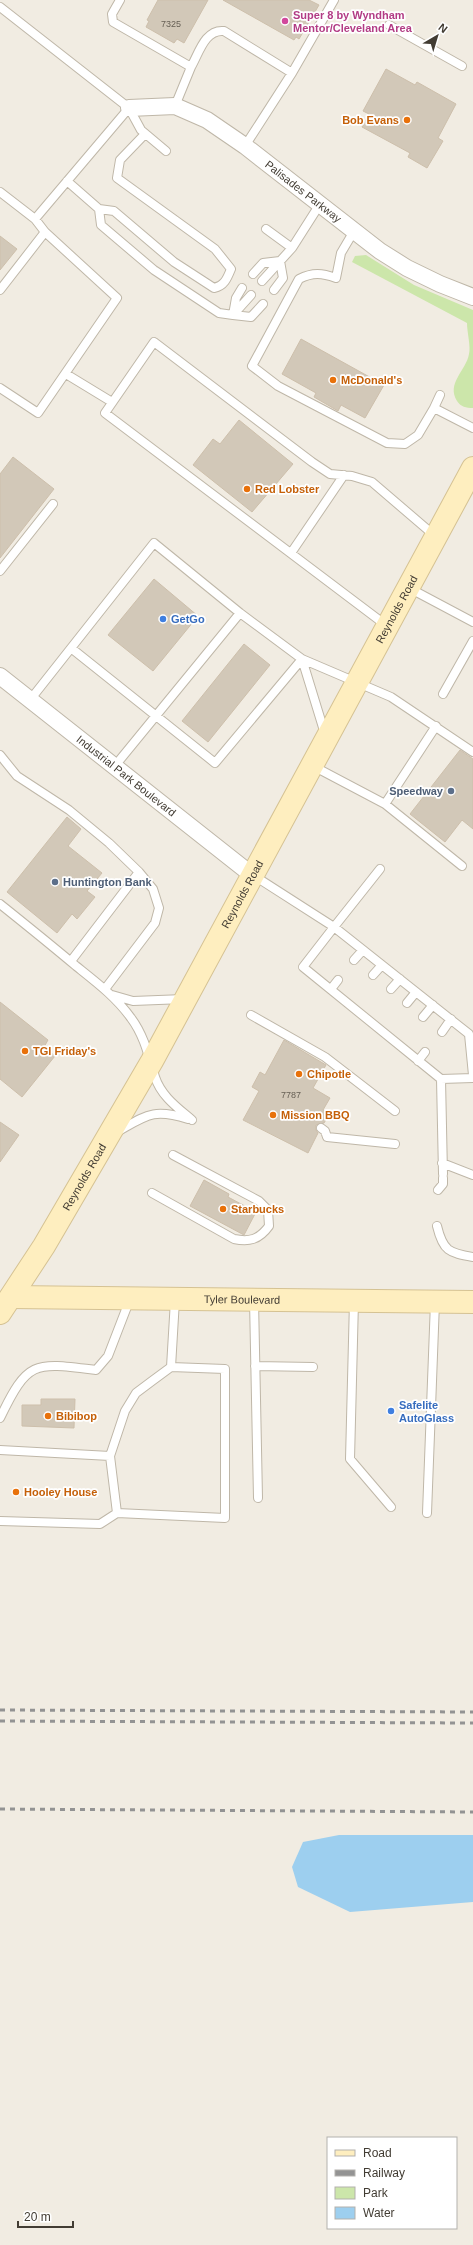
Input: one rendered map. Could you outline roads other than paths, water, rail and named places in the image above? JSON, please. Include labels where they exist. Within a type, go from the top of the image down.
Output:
[{"type":"main road","name":"Reynolds Road","points":[[6,1301],[44,1246],[152,1061],[473,468]]},
{"type":"main road","name":"Tyler Boulevard","points":[[6,1301],[131,1298],[473,1302]]},
{"type":"street","name":"Palisades Parkway","points":[[129,108],[175,106],[207,120],[245,146],[354,231],[407,268],[440,284],[473,296]]},
{"type":"street","name":"Industrial Park Boulevard","points":[[0,676],[114,768],[252,875]]},
{"type":"lane","points":[[120,0],[112,14],[113,22],[191,67]]},
{"type":"lane","points":[[245,146],[292,72],[334,0]]},
{"type":"lane","points":[[0,7],[129,108],[141,130],[166,151]]},
{"type":"lane","points":[[389,25],[462,66]]},
{"type":"lane","points":[[175,106],[191,67],[205,41],[210,34],[218,31],[224,32],[292,72]]},
{"type":"lane","points":[[35,219],[129,108]]},
{"type":"lane","points":[[67,181],[99,209],[114,211],[174,262],[214,288],[221,286],[228,279],[231,269],[215,249],[117,178],[120,160],[145,134]]},
{"type":"lane","points":[[0,192],[35,219],[45,232],[117,298],[90,335],[66,374],[38,413],[0,388]]},
{"type":"lane","points":[[262,281],[292,248],[320,204]]},
{"type":"lane","points":[[99,209],[101,225],[154,270],[219,313],[233,316],[251,317],[263,304]]},
{"type":"lane","points":[[266,229],[292,248]]},
{"type":"lane","points":[[354,231],[341,253],[336,278],[322,274],[309,274],[299,280],[252,366],[278,386],[387,443],[405,444],[418,435],[440,395]]},
{"type":"lane","points":[[0,290],[45,232]]},
{"type":"lane","points":[[253,274],[263,263],[280,261]]},
{"type":"lane","points":[[274,290],[283,278],[280,261]]},
{"type":"lane","points":[[233,316],[236,298],[242,288]]},
{"type":"lane","points":[[233,316],[251,295]]},
{"type":"lane","points":[[387,627],[105,413],[154,342],[312,462],[330,474],[344,475],[372,482],[436,537]]},
{"type":"lane","points":[[66,374],[112,402]]},
{"type":"lane","points":[[434,408],[473,428]]},
{"type":"lane","points":[[291,553],[344,475]]},
{"type":"lane","points":[[0,570],[53,504]]},
{"type":"lane","points":[[30,700],[154,543],[240,612],[302,659],[391,697],[473,752]]},
{"type":"lane","points":[[408,588],[473,622]]},
{"type":"lane","points":[[114,768],[240,612]]},
{"type":"lane","points":[[444,694],[473,641]]},
{"type":"lane","points":[[71,648],[215,763],[302,659]]},
{"type":"lane","points":[[302,659],[327,739]]},
{"type":"lane","points":[[384,804],[436,726]]},
{"type":"lane","points":[[0,755],[17,776],[69,810],[139,872],[153,889],[158,899],[159,908],[155,923],[108,992]]},
{"type":"lane","points":[[313,765],[384,804],[462,866]]},
{"type":"lane","points":[[380,869],[303,967],[349,1004],[369,1016],[386,1029],[400,1046],[441,1079],[473,1078]]},
{"type":"lane","points":[[71,961],[139,872]]},
{"type":"lane","points":[[252,875],[334,927],[416,992],[471,1032],[473,1075]]},
{"type":"lane","points":[[0,904],[108,992],[132,1019],[152,1061],[155,1078],[163,1092],[172,1103],[192,1120],[158,1112],[146,1115],[108,1137]]},
{"type":"lane","points":[[354,960],[363,950]]},
{"type":"lane","points":[[374,975],[382,965]]},
{"type":"lane","points":[[391,989],[400,978]]},
{"type":"lane","points":[[331,989],[338,980]]},
{"type":"lane","points":[[108,992],[133,1001],[186,999]]},
{"type":"lane","points":[[407,1003],[416,992]]},
{"type":"lane","points":[[349,1004],[355,998]]},
{"type":"lane","points":[[423,1017],[433,1005]]},
{"type":"lane","points":[[251,1015],[326,1057],[395,1110]]},
{"type":"lane","points":[[442,1032],[452,1019]]},
{"type":"lane","points":[[400,1046],[406,1039]]},
{"type":"lane","points":[[418,1061],[425,1052]]},
{"type":"lane","points":[[438,1190],[443,1184],[441,1079]]},
{"type":"lane","points":[[321,1128],[325,1131],[327,1136],[395,1144]]},
{"type":"lane","points":[[152,1193],[234,1239],[245,1241],[255,1239],[263,1234],[269,1226],[268,1210],[259,1201],[173,1155]]},
{"type":"lane","points":[[442,1163],[473,1174]]},
{"type":"lane","points":[[437,1226],[440,1242],[447,1249],[458,1254],[473,1256]]},
{"type":"lane","points":[[0,1418],[16,1386],[33,1368],[54,1364],[96,1370],[108,1356],[131,1298]]},
{"type":"lane","points":[[171,1367],[175,1299]]},
{"type":"lane","points":[[254,1300],[258,1498]]},
{"type":"lane","points":[[354,1301],[350,1459],[391,1507]]},
{"type":"lane","points":[[427,1513],[435,1302]]},
{"type":"lane","points":[[255,1366],[313,1366]]},
{"type":"lane","points":[[0,1521],[100,1524],[117,1514],[225,1518],[225,1369],[171,1367],[136,1393],[125,1411],[110,1456],[117,1514]]},
{"type":"lane","points":[[0,1450],[110,1456]]},
{"type":"water","points":[[339,1835],[473,1835],[473,1902],[350,1912],[298,1887],[292,1867],[303,1842]]},
{"type":"railway","points":[[0,1710],[473,1712]]},
{"type":"railway","points":[[0,1721],[473,1723]]},
{"type":"railway","points":[[0,1809],[473,1812]]},
{"type":"place","name":"Super 8 by Wyndham Mentor/Cleveland Area","points":[[285,21]]},
{"type":"place","name":"Bob Evans","points":[[407,120]]},
{"type":"place","name":"McDonald's","points":[[333,380]]},
{"type":"place","name":"Red Lobster","points":[[247,489]]},
{"type":"place","name":"GetGo","points":[[163,619]]},
{"type":"place","name":"Speedway","points":[[451,791]]},
{"type":"place","name":"Huntington Bank","points":[[55,882]]},
{"type":"place","name":"TGI Friday's","points":[[25,1051]]},
{"type":"place","name":"Chipotle","points":[[299,1074]]},
{"type":"place","name":"Mission BBQ","points":[[273,1115]]},
{"type":"place","name":"Starbucks","points":[[223,1209]]},
{"type":"place","name":"Safelite AutoGlass","points":[[391,1411]]},
{"type":"place","name":"Bibibop","points":[[48,1416]]},
{"type":"place","name":"Hooley House","points":[[16,1492]]}]
